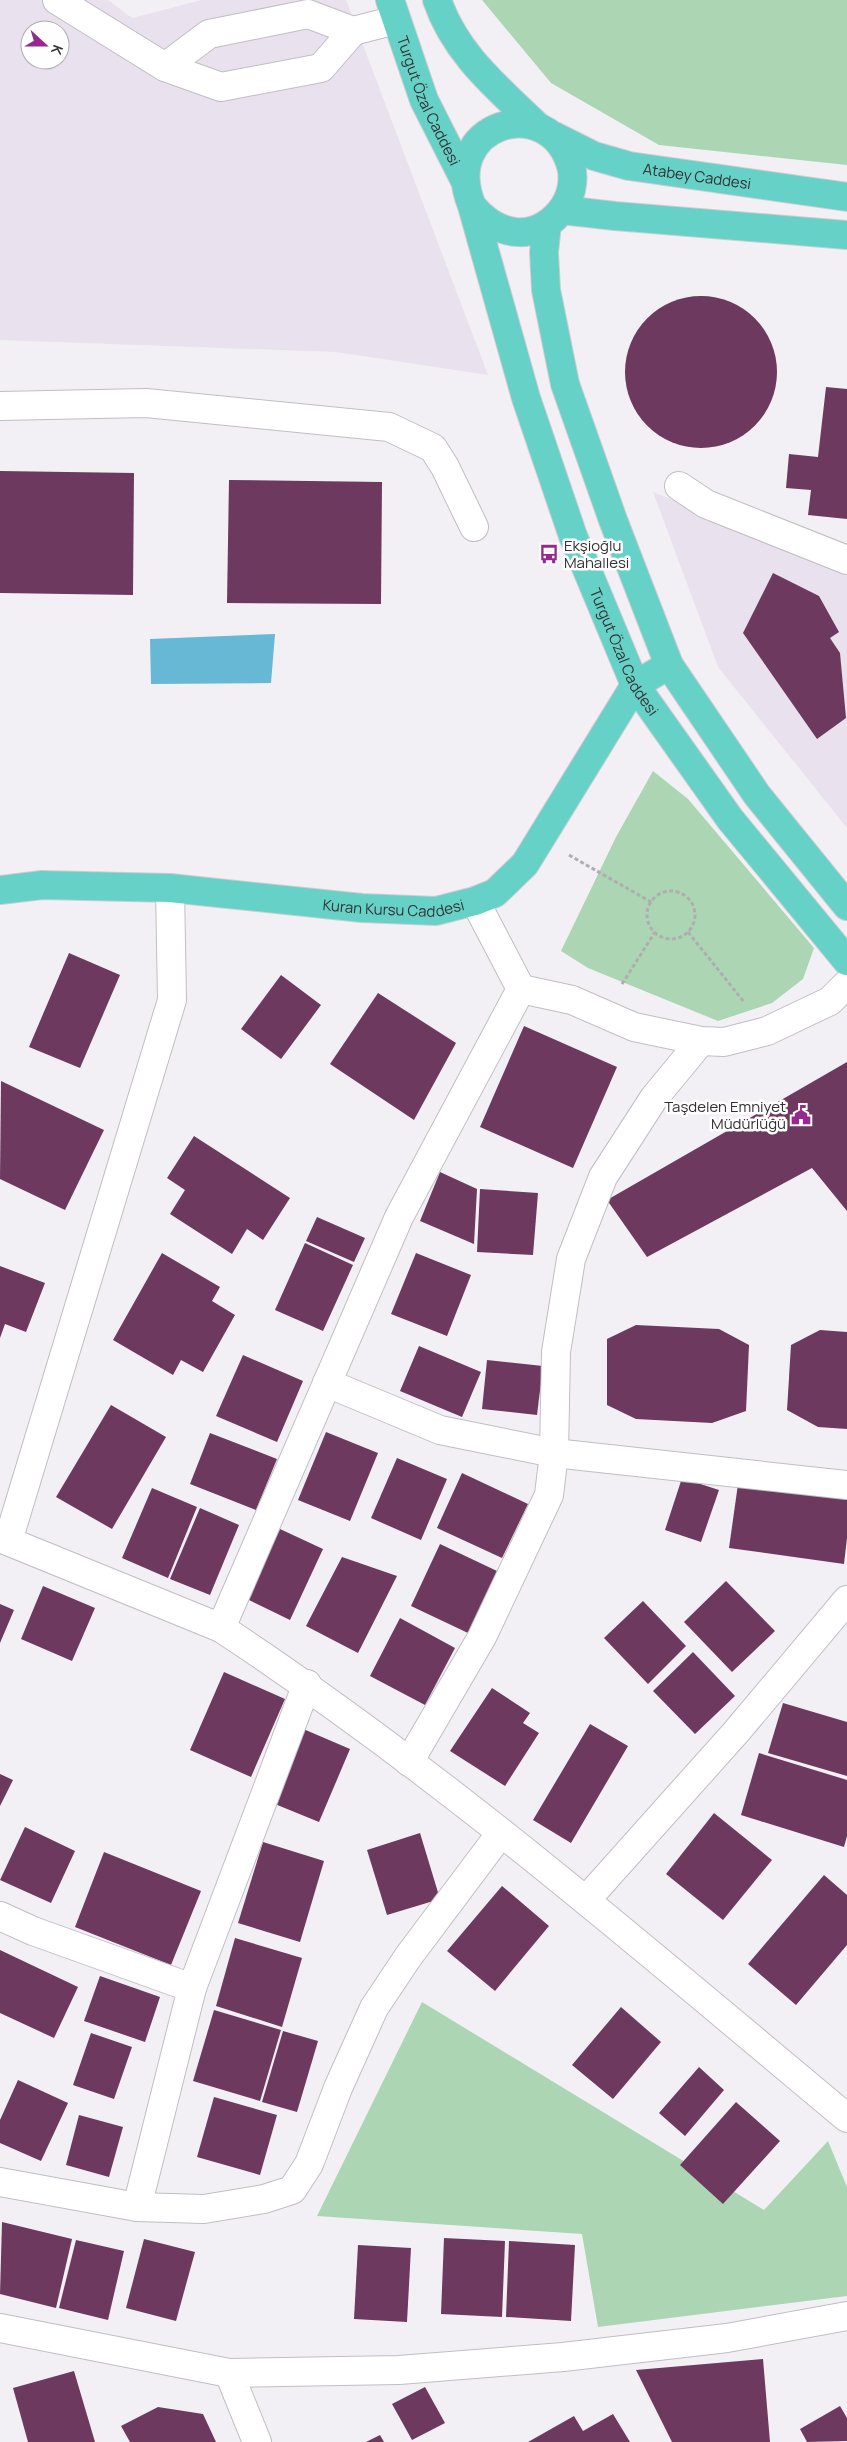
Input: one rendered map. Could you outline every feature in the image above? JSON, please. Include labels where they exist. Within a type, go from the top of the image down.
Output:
[{"type":"main road","points":[[437,0],[453,37],[481,71],[568,155],[573,173],[571,192],[554,217],[544,252],[546,290],[565,384],[613,520],[668,664],[757,795],[847,906]]},
{"type":"main road","name":"Turgut Özal Caddesi","points":[[393,10],[424,100],[464,180],[526,398],[573,536],[635,685],[730,819],[847,961]]},
{"type":"main road","name":"Turgut Özal Caddesi","points":[[464,180],[467,160],[475,145],[487,133],[503,126],[520,123],[545,131]]},
{"type":"main road","name":"Atabey Caddesi","points":[[545,131],[594,156],[629,166],[847,197]]},
{"type":"main road","name":"Turgut Özal Caddesi","points":[[472,206],[482,218],[496,228],[513,232],[531,231],[554,217]]},
{"type":"main road","points":[[554,217],[616,216],[847,235]]},
{"type":"main road","name":"Kuran Kursu Caddesi","points":[[0,890],[42,885],[170,888],[362,908],[436,911],[475,901],[495,893],[525,864],[635,685],[668,664]]},
{"type":"street","points":[[57,0],[165,67],[221,86],[321,68],[353,31],[308,14],[210,34],[165,67]]},
{"type":"street","name":"Turgut Özal Caddesi","points":[[353,31],[393,10]]},
{"type":"street","points":[[0,406],[146,403],[389,427],[433,448],[445,467],[474,527]]},
{"type":"street","points":[[679,486],[706,504],[847,560]]},
{"type":"street","points":[[170,888],[172,1000],[4,1540],[221,1628],[306,1684],[586,1900],[847,2118]]},
{"type":"street","points":[[475,901],[521,989]]},
{"type":"street","points":[[521,989],[572,1000],[634,1027],[701,1042],[724,1042],[767,1031],[830,1001],[847,984]]},
{"type":"street","points":[[221,1628],[399,1217],[521,989]]},
{"type":"street","points":[[409,1762],[482,1637],[549,1495],[554,1453],[556,1352],[571,1259],[603,1177],[654,1098],[701,1042]]},
{"type":"street","points":[[327,1384],[440,1430],[554,1453],[847,1485]]},
{"type":"street","points":[[586,1900],[731,1738],[847,1600]]},
{"type":"street","points":[[137,2207],[192,1988],[306,1684]]},
{"type":"street","points":[[0,2182],[137,2207],[204,2209],[264,2200],[292,2190],[309,2164],[338,2088],[374,2008],[408,1957],[501,1834]]},
{"type":"street","points":[[0,1916],[33,1931],[192,1988]]},
{"type":"street","points":[[0,2328],[229,2373],[399,2370],[563,2357],[727,2338],[847,2316]]},
{"type":"street","points":[[229,2373],[258,2442]]},
{"type":"path","points":[[540,839],[651,902]]},
{"type":"path","points":[[672,890],[687,896],[695,910],[695,918],[688,932],[675,938],[660,936],[655,932],[648,917],[651,902],[657,896],[672,890]]},
{"type":"path","points":[[604,1015],[655,932]]},
{"type":"path","points":[[688,932],[767,1031]]},
{"type":"shaded area","points":[[0,0],[108,0],[132,18],[202,0],[346,0],[488,375],[336,352],[0,340]]},
{"type":"shaded area","points":[[653,492],[847,568],[847,828],[718,667]]},
{"type":"green space","points":[[482,0],[847,0],[847,165],[659,145],[551,83]]},
{"type":"green space","points":[[653,771],[688,799],[814,948],[803,979],[772,1003],[718,1021],[588,968],[561,951],[616,837]]},
{"type":"green space","points":[[422,2002],[764,2210],[828,2141],[847,2187],[847,2296],[598,2327],[582,2234],[317,2216]]},
{"type":"water","points":[[275,634],[271,683],[151,684],[150,639]]},
{"type":"building","points":[[701,296],[716,297],[730,301],[743,308],[755,318],[765,330],[772,343],[776,357],[776,387],[772,401],[765,414],[755,426],[743,436],[730,443],[716,447],[701,448],[686,447],[672,443],[659,436],[647,426],[637,414],[630,401],[626,387],[625,372],[626,357],[630,343],[637,330],[647,318],[659,308],[672,301],[686,297]]},
{"type":"building","points":[[826,387],[847,389],[847,519],[808,515],[811,490],[786,488],[789,454],[818,457]]},
{"type":"building","points":[[0,471],[134,473],[133,595],[0,593]]},
{"type":"building","points":[[229,480],[382,482],[381,604],[227,603]]},
{"type":"building","points":[[773,573],[819,596],[839,632],[830,638],[840,653],[846,718],[817,739],[743,633]]},
{"type":"building","points":[[69,953],[120,975],[80,1068],[29,1047]]},
{"type":"building","points":[[281,975],[321,1005],[281,1059],[241,1029]]},
{"type":"building","points":[[378,993],[456,1043],[414,1120],[330,1064]]},
{"type":"building","points":[[524,1026],[617,1067],[573,1168],[480,1127]]},
{"type":"building","name":"Taşdelen Emniyet Müdürlüğü","points":[[847,1062],[847,1211],[812,1168],[647,1257],[607,1200]]},
{"type":"building","points":[[1,1081],[104,1130],[65,1210],[0,1179]]},
{"type":"building","points":[[194,1136],[290,1198],[263,1240],[247,1229],[232,1254],[170,1214],[185,1190],[167,1178]]},
{"type":"building","points":[[440,1172],[477,1189],[474,1244],[420,1221]]},
{"type":"building","points":[[480,1189],[538,1193],[533,1255],[477,1252]]},
{"type":"building","points":[[317,1217],[365,1238],[354,1262],[306,1241]]},
{"type":"building","points":[[305,1243],[353,1265],[323,1331],[275,1310]]},
{"type":"building","points":[[162,1253],[220,1287],[212,1301],[235,1315],[203,1372],[181,1360],[173,1375],[113,1340]]},
{"type":"building","points":[[416,1253],[471,1275],[447,1336],[391,1314]]},
{"type":"building","points":[[0,1266],[45,1283],[26,1332],[5,1324],[0,1338]]},
{"type":"building","points":[[636,1325],[719,1329],[749,1345],[746,1411],[712,1423],[636,1419],[607,1405],[607,1339]]},
{"type":"building","points":[[820,1330],[847,1332],[847,1429],[818,1427],[787,1410],[791,1345]]},
{"type":"building","points":[[419,1346],[481,1372],[462,1417],[400,1391]]},
{"type":"building","points":[[243,1355],[303,1381],[277,1442],[216,1416]]},
{"type":"building","points":[[487,1360],[543,1366],[537,1415],[482,1409]]},
{"type":"building","points":[[111,1405],[166,1437],[112,1529],[56,1497]]},
{"type":"building","points":[[326,1432],[378,1453],[350,1521],[298,1500]]},
{"type":"building","points":[[210,1433],[277,1459],[256,1510],[190,1484]]},
{"type":"building","points":[[397,1458],[447,1479],[421,1540],[371,1518]]},
{"type":"building","points":[[462,1473],[528,1504],[502,1558],[437,1528]]},
{"type":"building","points":[[682,1478],[719,1490],[701,1542],[665,1530]]},
{"type":"building","points":[[738,1484],[847,1498],[847,1538],[844,1564],[729,1548]]},
{"type":"building","points":[[152,1488],[197,1507],[168,1578],[122,1558]]},
{"type":"building","points":[[200,1508],[239,1525],[210,1595],[170,1579]]},
{"type":"building","points":[[280,1529],[323,1549],[290,1620],[247,1599]]},
{"type":"building","points":[[440,1544],[497,1571],[468,1633],[411,1606]]},
{"type":"building","points":[[342,1557],[397,1576],[358,1653],[306,1626]]},
{"type":"building","points":[[726,1581],[775,1631],[732,1672],[684,1622]]},
{"type":"building","points":[[43,1586],[95,1608],[72,1661],[21,1639]]},
{"type":"building","points":[[643,1601],[686,1646],[648,1684],[604,1638]]},
{"type":"building","points":[[0,1604],[14,1610],[0,1643]]},
{"type":"building","points":[[400,1618],[455,1648],[425,1705],[370,1676]]},
{"type":"building","points":[[693,1652],[735,1696],[695,1734],[653,1691]]},
{"type":"building","points":[[224,1672],[285,1699],[251,1777],[190,1750]]},
{"type":"building","points":[[492,1688],[530,1713],[523,1723],[539,1733],[505,1786],[450,1751]]},
{"type":"building","points":[[783,1703],[847,1722],[847,1776],[768,1753]]},
{"type":"building","points":[[590,1724],[628,1746],[571,1843],[533,1820]]},
{"type":"building","points":[[301,1728],[350,1749],[319,1822],[270,1802]]},
{"type":"building","points":[[759,1753],[847,1780],[847,1836],[844,1847],[741,1815]]},
{"type":"building","points":[[0,1774],[13,1780],[0,1806]]},
{"type":"building","points":[[714,1813],[772,1860],[723,1920],[666,1874]]},
{"type":"building","points":[[25,1827],[75,1851],[51,1903],[0,1880]]},
{"type":"building","points":[[420,1833],[440,1899],[387,1915],[367,1850]]},
{"type":"building","points":[[263,1842],[324,1861],[300,1942],[238,1923]]},
{"type":"building","points":[[104,1852],[201,1891],[171,1965],[75,1927]]},
{"type":"building","points":[[824,1875],[847,1895],[847,1945],[796,2005],[748,1964]]},
{"type":"building","points":[[502,1886],[549,1926],[495,1991],[447,1951]]},
{"type":"building","points":[[235,1938],[302,1958],[282,2027],[216,2006]]},
{"type":"building","points":[[0,1950],[78,1987],[54,2038],[0,2013]]},
{"type":"building","points":[[100,1976],[160,1997],[145,2042],[84,2021]]},
{"type":"building","points":[[621,2007],[661,2042],[613,2099],[572,2065]]},
{"type":"building","points":[[214,2010],[281,2030],[260,2101],[193,2081]]},
{"type":"building","points":[[283,2031],[318,2041],[297,2112],[262,2102]]},
{"type":"building","points":[[91,2033],[132,2047],[114,2099],[73,2085]]},
{"type":"building","points":[[699,2067],[724,2090],[685,2136],[659,2113]]},
{"type":"building","points":[[18,2080],[68,2103],[41,2161],[0,2143],[0,2120]]},
{"type":"building","points":[[214,2097],[277,2115],[260,2175],[197,2157]]},
{"type":"building","points":[[736,2102],[780,2141],[723,2204],[680,2165]]},
{"type":"building","points":[[79,2115],[123,2127],[109,2177],[66,2165]]},
{"type":"building","points":[[2,2222],[72,2239],[56,2308],[0,2294]]},
{"type":"building","points":[[444,2238],[505,2241],[502,2317],[441,2314]]},
{"type":"building","points":[[144,2239],[195,2252],[176,2321],[126,2308]]},
{"type":"building","points":[[76,2240],[124,2251],[108,2320],[59,2308]]},
{"type":"building","points":[[509,2241],[575,2245],[571,2321],[506,2317]]},
{"type":"building","points":[[358,2245],[411,2248],[407,2322],[354,2319]]},
{"type":"building","points":[[763,2359],[770,2442],[672,2442],[636,2370]]},
{"type":"building","points":[[74,2371],[95,2442],[28,2442],[13,2388]]},
{"type":"building","points":[[425,2387],[445,2423],[412,2440],[392,2404]]},
{"type":"building","points":[[840,2406],[847,2418],[847,2441],[807,2442],[800,2429]]},
{"type":"building","points":[[158,2407],[203,2414],[216,2442],[130,2442],[121,2426]]},
{"type":"building","points":[[613,2414],[630,2442],[528,2442],[574,2416],[583,2431]]},
{"type":"building","points":[[380,2435],[384,2442],[366,2442]]},
{"type":"place","name":"Ekşioğlu Mahallesi","points":[[549,554]]},
{"type":"place","name":"Taşdelen Emniyet Müdürlüğü","points":[[801,1115]]}]
